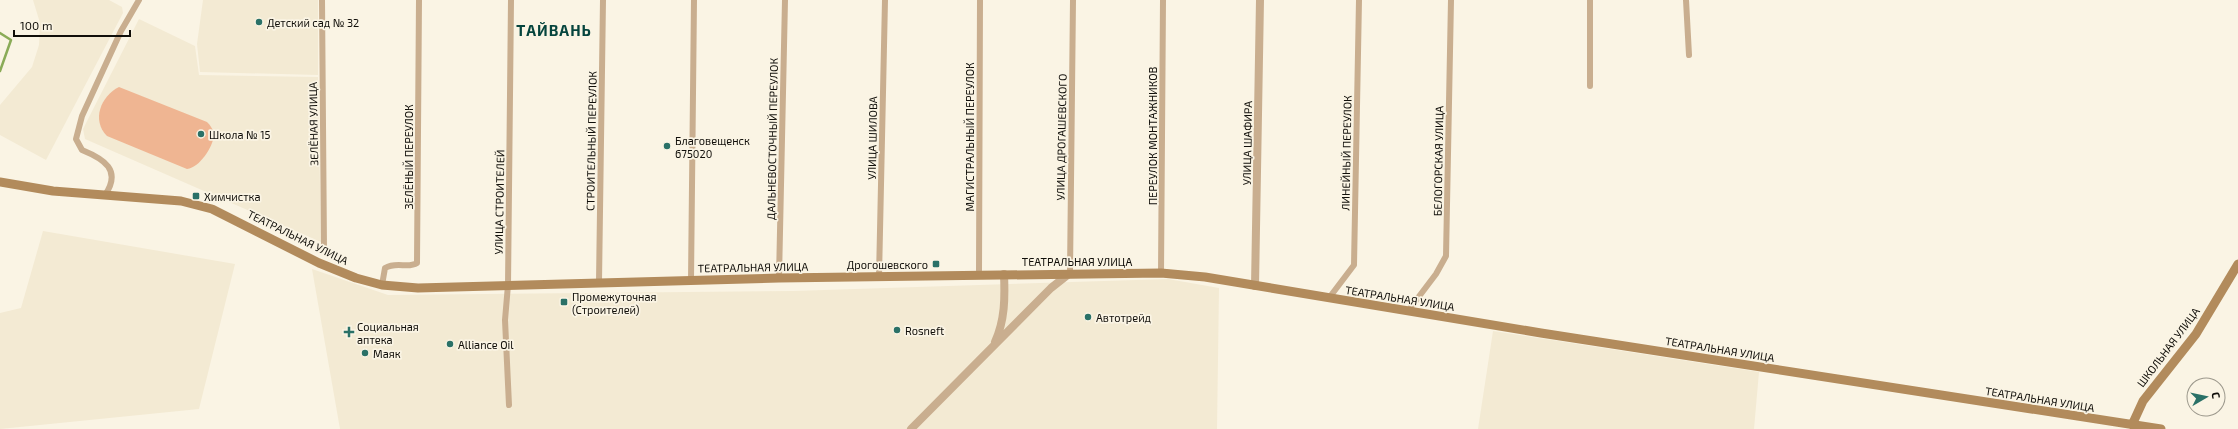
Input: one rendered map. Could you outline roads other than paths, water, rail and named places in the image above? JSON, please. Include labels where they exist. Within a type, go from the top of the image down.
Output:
[{"type":"main road","name":"ТЕАТРАЛЬНАЯ УЛИЦА","points":[[0,182],[52,190],[181,201],[212,209],[319,263],[356,278],[382,285],[418,288],[508,284],[779,278],[979,274],[1161,273],[1255,286],[2161,429]]},
{"type":"main road","name":"ШКОЛЬНАЯ УЛИЦА","points":[[2132,425],[2143,401],[2196,334],[2238,264]]},
{"type":"street","points":[[105,195],[111,185],[111,171],[102,158],[82,150],[76,139],[82,116],[121,30],[139,0]]},
{"type":"street","name":"ЗЕЛЁНАЯ УЛИЦА","points":[[322,0],[324,248]]},
{"type":"street","name":"ЗЕЛЁНЫЙ ПЕРЕУЛОК","points":[[382,285],[385,268],[391,265],[413,266],[417,263],[419,0]]},
{"type":"street","name":"УЛИЦА СТРОИТЕЛЕЙ","points":[[508,405],[505,320],[508,284],[511,0]]},
{"type":"street","name":"СТРОИТЕЛЬНЫЙ ПЕРЕУЛОК","points":[[599,282],[602,0]]},
{"type":"street","points":[[691,280],[694,0]]},
{"type":"street","name":"ДАЛЬНЕВОСТОЧНЫЙ ПЕРЕУЛОК","points":[[779,278],[786,0]]},
{"type":"street","name":"УЛИЦА ШИЛОВА","points":[[879,277],[885,0]]},
{"type":"street","name":"МАГИСТРАЛЬНЫЙ ПЕРЕУЛОК","points":[[979,274],[980,0]]},
{"type":"street","name":"УЛИЦА ДРОГАШЕВСКОГО","points":[[1070,273],[1072,0]]},
{"type":"street","name":"ПЕРЕУЛОК МОНТАЖНИКОВ","points":[[1161,273],[1163,0]]},
{"type":"street","name":"УЛИЦА ШАФИРА","points":[[1255,286],[1260,0]]},
{"type":"street","name":"ЛИНЕЙНЫЙ ПЕРЕУЛОК","points":[[1329,298],[1354,265],[1359,0]]},
{"type":"street","name":"БЕЛОГОРСКАЯ УЛИЦА","points":[[1408,311],[1436,274],[1446,256],[1451,0]]},
{"type":"street","points":[[1590,0],[1590,86]]},
{"type":"street","points":[[1686,0],[1689,55]]},
{"type":"street","points":[[911,429],[1051,288],[1070,273]]},
{"type":"street","points":[[993,345],[1001,329],[1004,315],[1004,274]]},
{"type":"waterway","points":[[0,33],[11,40],[0,71]]},
{"type":"place","name":"Детский сад № 32","points":[[259,22]]},
{"type":"place","name":"Школа № 15","points":[[201,134]]},
{"type":"place","name":"Благовещенск 675020","points":[[667,146]]},
{"type":"place","name":"Химчистка","points":[[196,196]]},
{"type":"place","name":"Дрогошевского","points":[[936,264]]},
{"type":"place","name":"Промежуточная (Строителей)","points":[[564,302]]},
{"type":"place","name":"Автотрейд","points":[[1088,317]]},
{"type":"place","name":"Rosneft","points":[[897,330]]},
{"type":"place","name":"Социальная аптека","points":[[349,332]]},
{"type":"place","name":"Alliance Oil","points":[[450,344]]},
{"type":"place","name":"Маяк","points":[[365,353]]},
{"type":"district","name":"ТАЙВАНЬ","points":[[554,30]]}]
